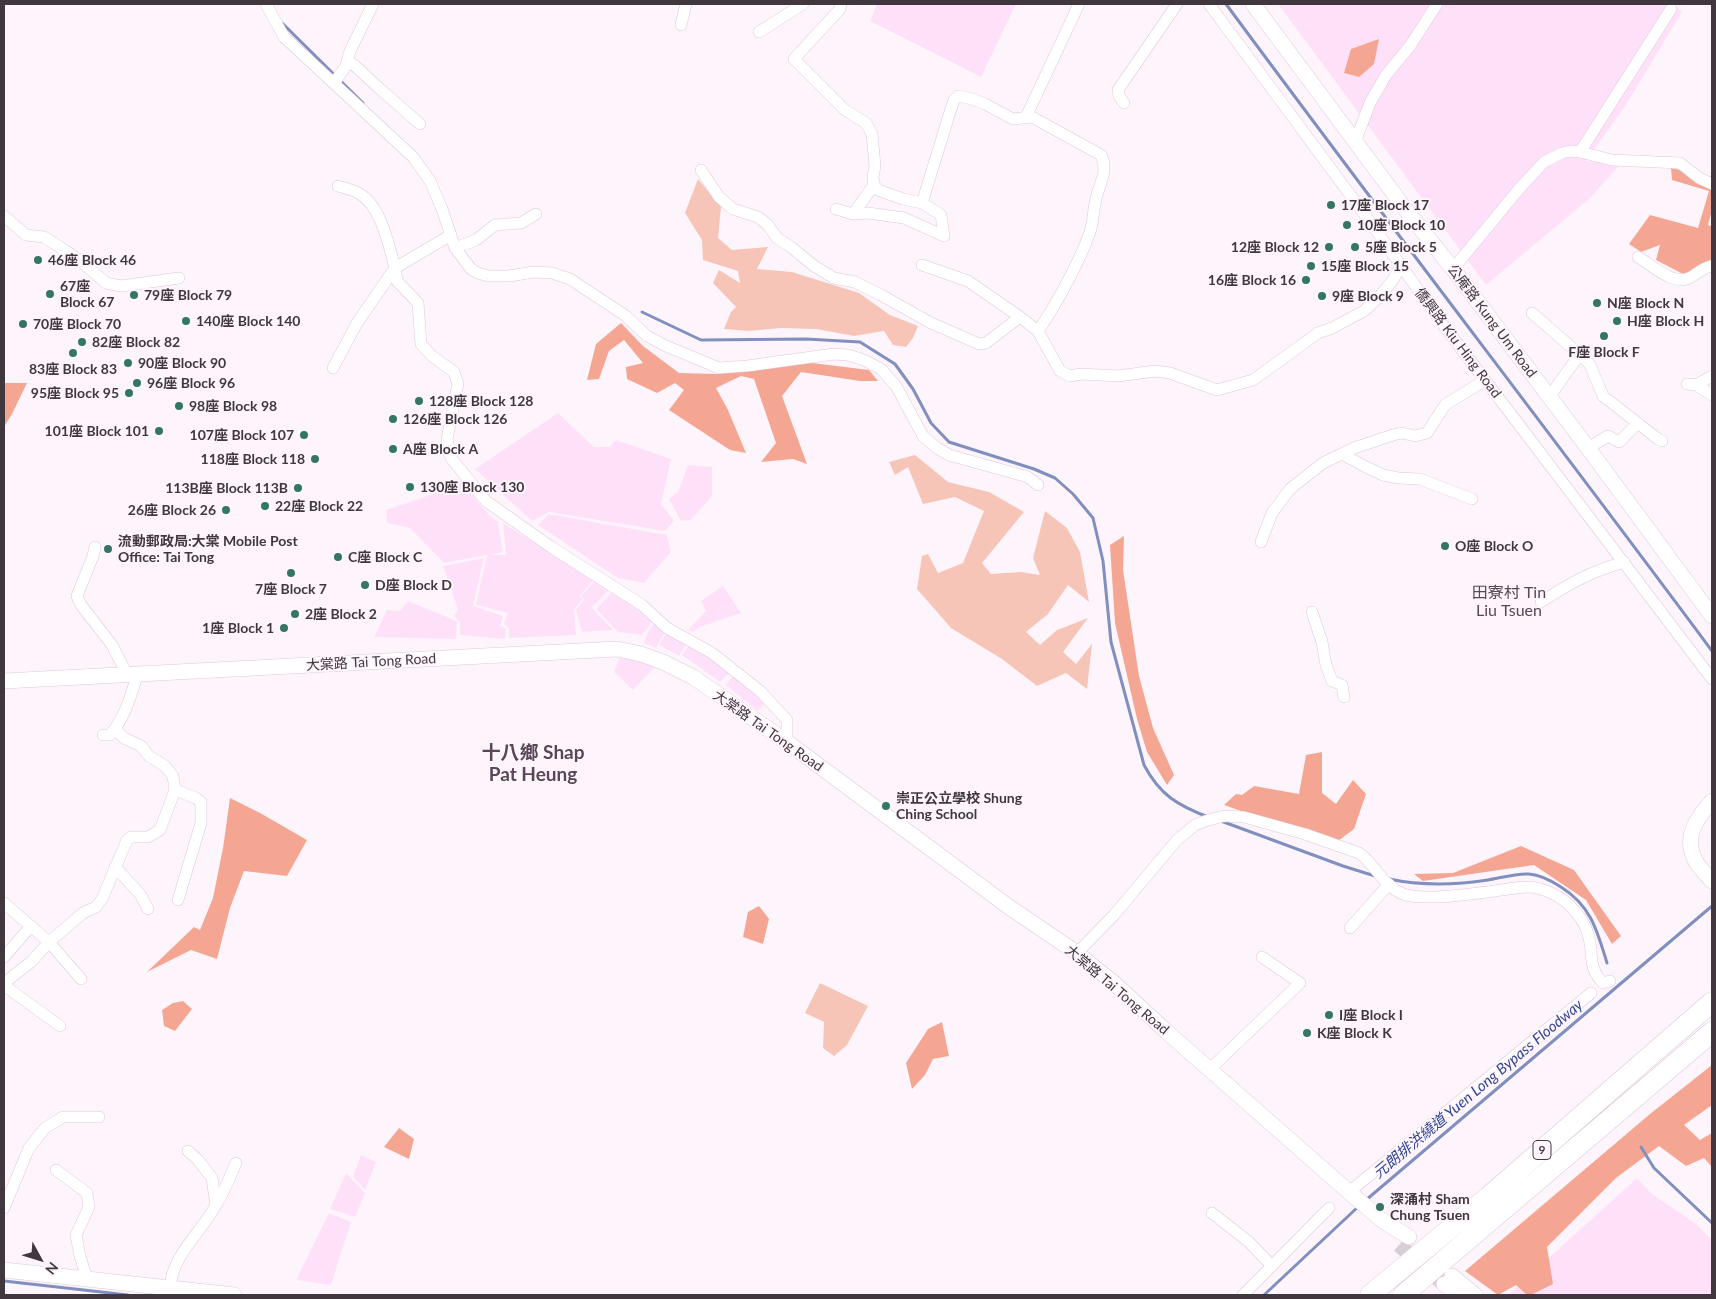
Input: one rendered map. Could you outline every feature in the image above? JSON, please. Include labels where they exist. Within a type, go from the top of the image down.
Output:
[{"type":"highway","name":"9","points":[[1370,1295],[1488,1197],[1712,1002]]},
{"type":"highway","name":"9","points":[[1403,1295],[1712,1032]]},
{"type":"street","points":[[266,4],[284,38],[335,82],[413,157],[430,181],[455,248],[472,269],[478,273],[488,276],[509,276],[534,272],[552,273],[570,279],[626,316],[647,336],[719,368],[834,354],[848,355],[864,360],[881,369],[896,386],[923,436],[938,448],[950,455],[1026,483],[1038,485]]},
{"type":"street","points":[[335,82],[347,63],[350,51],[373,4]]},
{"type":"street","points":[[681,25],[686,4]]},
{"type":"street","points":[[759,32],[804,4]]},
{"type":"street","points":[[828,4],[841,6]]},
{"type":"street","points":[[1026,117],[1079,4]]},
{"type":"street","points":[[1124,102],[1118,96],[1118,90],[1177,4]]},
{"type":"street","name":"僑興路 Kiu Hing Road","points":[[1209,4],[1441,322],[1712,680]]},
{"type":"street","name":"公庵路 Kung Um Road","points":[[1253,4],[1355,142],[1588,448],[1712,616]]},
{"type":"street","points":[[1355,142],[1370,103],[1386,75],[1410,46],[1437,4]]},
{"type":"street","points":[[836,209],[852,214],[868,213],[904,218],[944,236],[941,215],[922,204],[878,190],[874,185],[873,177],[875,166],[872,134],[866,123],[845,110],[794,59],[841,6]]},
{"type":"street","points":[[1580,152],[1671,8]]},
{"type":"street","points":[[347,63],[354,65],[420,124]]},
{"type":"street","points":[[922,204],[950,112],[954,100],[958,96],[972,99],[1013,118],[1032,117],[1102,154],[1105,170],[1096,196],[1090,231],[1049,315],[1038,331]]},
{"type":"street","points":[[1453,269],[1519,189],[1544,162],[1562,153],[1580,152],[1612,160],[1680,163],[1698,178],[1712,184]]},
{"type":"street","points":[[701,170],[718,197],[733,209],[758,217],[777,238],[792,247],[814,266],[834,278],[854,282],[881,295],[931,324],[979,344],[986,343],[1020,317]]},
{"type":"street","points":[[852,214],[874,185]]},
{"type":"street","points":[[338,186],[362,194],[375,209],[388,241],[397,282],[418,303],[422,344],[432,356],[454,372],[458,384],[447,439],[451,458],[486,501],[551,548],[642,605],[667,628],[712,653],[760,691],[787,720],[787,742]]},
{"type":"street","points":[[455,248],[476,240],[492,226],[521,223],[536,214]]},
{"type":"street","points":[[4,216],[26,235],[44,237],[82,262],[106,283],[121,286],[179,278]]},
{"type":"street","points":[[333,368],[357,323],[395,268],[450,235]]},
{"type":"street","points":[[1638,257],[1673,279],[1681,281],[1690,278],[1706,267],[1712,266]]},
{"type":"street","points":[[922,265],[968,281],[1020,317],[1038,331],[1060,371],[1070,376],[1081,374],[1118,376],[1154,371],[1170,373],[1217,390],[1253,380],[1318,332],[1332,328],[1364,311],[1393,280],[1401,265]]},
{"type":"street","points":[[1532,313],[1580,354],[1590,365],[1603,396],[1658,440],[1662,441]]},
{"type":"street","points":[[1549,397],[1580,354]]},
{"type":"street","points":[[1712,376],[1691,384],[1712,395]]},
{"type":"street","points":[[1261,542],[1272,513],[1290,489],[1323,463],[1354,448],[1393,435],[1402,433],[1415,436],[1426,433],[1445,404],[1485,380]]},
{"type":"street","points":[[1588,448],[1608,436],[1619,442],[1638,423]]},
{"type":"street","points":[[1342,454],[1366,468],[1383,475],[1420,479],[1472,499]]},
{"type":"street","points":[[95,547],[77,596],[81,605],[133,674],[127,708],[110,735],[103,735]]},
{"type":"street","points":[[1541,602],[1575,580],[1601,568],[1624,562]]},
{"type":"street","points":[[1312,612],[1332,681],[1342,685],[1344,697]]},
{"type":"street","name":"大棠路 Tai Tong Road","points":[[4,681],[617,649],[641,654],[663,662],[692,677],[787,742],[1009,907],[1077,953],[1116,985],[1404,1241]]},
{"type":"street","points":[[60,1026],[5,986],[4,982],[31,962],[49,942],[83,913],[96,907],[102,899],[126,840],[130,837],[148,836],[160,830],[175,790],[172,776],[165,766],[149,756],[141,746],[124,738],[115,729]]},
{"type":"street","points":[[175,790],[196,798],[200,802],[202,812],[201,823],[178,900]]},
{"type":"street","points":[[1712,801],[1692,829],[1690,841],[1695,860],[1712,881]]},
{"type":"street","points":[[1077,953],[1114,914],[1177,840],[1195,825],[1224,816],[1244,817],[1359,852],[1392,888],[1416,898],[1529,887],[1548,892],[1572,907],[1588,933],[1592,965],[1596,976],[1603,983],[1610,981]]},
{"type":"street","points":[[115,867],[140,894],[148,909]]},
{"type":"street","points":[[1350,928],[1392,888]]},
{"type":"street","points":[[4,903],[49,942],[81,979]]},
{"type":"street","points":[[4,957],[31,926]]},
{"type":"street","points":[[1210,1069],[1300,983],[1262,957]]},
{"type":"street","points":[[1354,1196],[1592,993]]},
{"type":"street","points":[[4,1208],[9,1183],[29,1148],[45,1128],[62,1116],[99,1117]]},
{"type":"street","points":[[188,1151],[212,1178],[216,1205]]},
{"type":"street","points":[[170,1288],[173,1269],[185,1248],[216,1205],[236,1163]]},
{"type":"street","points":[[56,1170],[87,1193],[89,1207],[76,1235],[87,1279]]},
{"type":"street","points":[[1243,1295],[1329,1208]]},
{"type":"street","points":[[1212,1213],[1249,1242],[1272,1266]]},
{"type":"street","points":[[4,1270],[234,1295]]},
{"type":"street","points":[[1460,1295],[1448,1280],[1474,1295]]},
{"type":"shaded area","points":[[877,4],[1016,4],[981,77],[870,21]]},
{"type":"shaded area","points":[[1278,4],[1673,4],[1682,12],[1626,105],[1586,161],[1621,164],[1589,199],[1486,285]]},
{"type":"shaded area","points":[[1379,39],[1374,64],[1359,77],[1344,73],[1351,49]]},
{"type":"shaded area","points":[[1671,168],[1712,177],[1712,210],[1708,225],[1712,226],[1712,259],[1685,275],[1656,260],[1660,245],[1641,252],[1629,244],[1650,215],[1698,228],[1709,191],[1672,180]]},
{"type":"shaded area","points":[[698,179],[721,207],[718,238],[732,250],[768,247],[757,269],[792,272],[859,293],[890,315],[918,326],[913,338],[906,347],[893,345],[884,331],[854,336],[816,329],[781,328],[749,331],[724,329],[731,312],[736,307],[713,283],[719,270],[740,283],[738,271],[703,260],[702,240],[685,213]]},
{"type":"shaded area","points":[[621,323],[643,346],[679,373],[716,374],[812,363],[869,370],[878,381],[860,381],[801,372],[782,396],[807,464],[793,459],[761,462],[776,443],[754,379],[741,376],[716,388],[728,410],[746,453],[730,450],[669,410],[684,390],[675,383],[657,393],[627,379],[626,367],[643,363],[624,340],[609,351],[599,379],[587,380],[596,344]]},
{"type":"shaded area","points":[[4,383],[27,383],[4,427]]},
{"type":"shaded area","points":[[558,413],[594,447],[610,447],[616,440],[671,459],[661,504],[674,521],[665,531],[549,512],[532,521],[475,469]]},
{"type":"shaded area","points":[[915,455],[948,482],[989,492],[1024,512],[982,563],[991,574],[1021,572],[1040,575],[1033,558],[1045,511],[1067,528],[1080,552],[1089,602],[1068,585],[1048,614],[1026,632],[1040,645],[1057,630],[1088,618],[1063,652],[1076,664],[1092,644],[1087,689],[1066,673],[1037,686],[1002,659],[951,628],[917,589],[922,556],[928,554],[938,573],[963,563],[984,511],[955,497],[923,504],[908,467],[895,475],[889,462]]},
{"type":"shaded area","points":[[688,465],[712,467],[712,496],[691,520],[681,521],[669,499],[678,492]]},
{"type":"shaded area","points":[[459,479],[489,515],[498,522],[503,552],[491,555],[506,555],[503,523],[593,580],[579,597],[582,598],[581,596],[598,577],[610,589],[592,607],[583,598],[574,610],[576,635],[509,638],[509,628],[504,624],[508,613],[476,605],[487,555],[444,563],[410,528],[387,523],[386,510],[439,492]]},
{"type":"shaded area","points":[[549,514],[667,535],[671,552],[644,583],[618,578],[538,525]]},
{"type":"shaded area","points":[[1124,536],[1123,570],[1139,676],[1153,728],[1174,775],[1167,785],[1147,752],[1137,719],[1115,623],[1110,545]]},
{"type":"shaded area","points":[[484,558],[473,606],[503,616],[500,626],[506,629],[505,639],[460,635],[460,622],[454,616],[458,609],[443,566]]},
{"type":"shaded area","points":[[723,586],[741,613],[700,627],[693,632],[688,630],[706,611],[701,601]]},
{"type":"shaded area","points":[[614,590],[652,622],[642,635],[618,632],[596,609]]},
{"type":"shaded area","points":[[584,599],[613,630],[582,632],[576,610]]},
{"type":"shaded area","points":[[408,601],[457,621],[456,639],[374,637],[387,610],[400,611]]},
{"type":"shaded area","points":[[656,621],[666,630],[656,648],[644,643],[648,632]]},
{"type":"shaded area","points":[[667,631],[688,642],[679,656],[659,645]]},
{"type":"shaded area","points":[[690,644],[731,671],[720,682],[682,655]]},
{"type":"shaded area","points":[[621,654],[656,666],[633,690],[614,672]]},
{"type":"shaded area","points":[[733,676],[765,703],[758,711],[726,685]]},
{"type":"shaded area","points":[[1322,752],[1322,793],[1336,804],[1353,780],[1366,794],[1354,829],[1334,844],[1224,805],[1236,794],[1242,795],[1254,786],[1299,794],[1306,755]]},
{"type":"shaded area","points":[[230,798],[307,840],[287,876],[244,871],[230,908],[217,959],[191,950],[147,972],[194,927],[200,930],[213,898]]},
{"type":"shaded area","points":[[1521,846],[1574,870],[1621,936],[1612,944],[1586,900],[1534,865],[1423,881],[1414,874],[1453,873]]},
{"type":"shaded area","points":[[759,906],[769,919],[763,944],[743,937],[748,912]]},
{"type":"shaded area","points":[[820,983],[868,1006],[847,1045],[834,1056],[823,1048],[824,1022],[805,1013]]},
{"type":"shaded area","points":[[183,1001],[192,1009],[175,1031],[164,1026],[162,1010],[173,1003]]},
{"type":"shaded area","points":[[942,1022],[949,1056],[933,1059],[925,1075],[912,1089],[906,1063],[928,1029]]},
{"type":"shaded area","points":[[1712,1065],[1712,1105],[1684,1125],[1700,1140],[1712,1133],[1712,1167],[1704,1158],[1686,1166],[1659,1146],[1616,1178],[1547,1247],[1553,1284],[1531,1295],[1527,1295],[1516,1285],[1498,1295],[1465,1271],[1650,1114]]},
{"type":"shaded area","points":[[399,1128],[414,1139],[409,1159],[384,1147]]},
{"type":"shaded area","points":[[361,1155],[376,1162],[365,1190],[353,1177]]},
{"type":"shaded area","points":[[346,1173],[365,1193],[355,1217],[330,1209]]},
{"type":"shaded area","points":[[1637,1178],[1652,1194],[1695,1223],[1712,1240],[1712,1295],[1508,1295]]},
{"type":"shaded area","points":[[329,1213],[351,1222],[331,1285],[296,1280]]},
{"type":"waterway","points":[[1226,4],[1712,651]]},
{"type":"waterway","points":[[282,23],[363,103]]},
{"type":"waterway","points":[[642,312],[701,340],[806,339],[860,342],[895,364],[913,389],[931,423],[949,442],[1034,469],[1055,478],[1073,494],[1093,518],[1103,561],[1111,642],[1144,765],[1156,784],[1170,798],[1208,817]]},
{"type":"waterway","points":[[1221,821],[1375,876]]},
{"type":"waterway","points":[[1389,879],[1414,883],[1451,884],[1524,874],[1542,877],[1571,894],[1586,911],[1596,929],[1607,963]]},
{"type":"waterway","name":"元朗排洪繞道 Yuen Long Bypass Floodway","points":[[1366,1200],[1712,906]]},
{"type":"waterway","points":[[1641,1147],[1654,1168],[1712,1223]]},
{"type":"waterway","name":"元朗排洪繞道 Yuen Long Bypass Floodway","points":[[1264,1295],[1359,1206]]},
{"type":"waterway","points":[[4,1281],[128,1295]]},
{"type":"tunnel","points":[[1399,1245],[1444,1284]]},
{"type":"place","name":"17座 Block 17","points":[[1331,205]]},
{"type":"place","name":"10座 Block 10","points":[[1347,225]]},
{"type":"place","name":"12座 Block 12","points":[[1329,247]]},
{"type":"place","name":"5座 Block 5","points":[[1355,247]]},
{"type":"place","name":"46座 Block 46","points":[[38,260]]},
{"type":"place","name":"15座 Block 15","points":[[1311,266]]},
{"type":"place","name":"16座 Block 16","points":[[1306,280]]},
{"type":"place","name":"67座 Block 67","points":[[50,294]]},
{"type":"place","name":"79座 Block 79","points":[[134,295]]},
{"type":"place","name":"9座 Block 9","points":[[1322,296]]},
{"type":"place","name":"N座 Block N","points":[[1597,303]]},
{"type":"place","name":"140座 Block 140","points":[[186,321]]},
{"type":"place","name":"H座 Block H","points":[[1617,321]]},
{"type":"place","name":"70座 Block 70","points":[[23,324]]},
{"type":"place","name":"F座 Block F","points":[[1604,336]]},
{"type":"place","name":"82座 Block 82","points":[[82,342]]},
{"type":"place","name":"83座 Block 83","points":[[73,353]]},
{"type":"place","name":"90座 Block 90","points":[[128,363]]},
{"type":"place","name":"96座 Block 96","points":[[137,383]]},
{"type":"place","name":"95座 Block 95","points":[[129,393]]},
{"type":"place","name":"128座 Block 128","points":[[419,401]]},
{"type":"place","name":"98座 Block 98","points":[[179,406]]},
{"type":"place","name":"126座 Block 126","points":[[393,419]]},
{"type":"place","name":"101座 Block 101","points":[[159,431]]},
{"type":"place","name":"107座 Block 107","points":[[304,435]]},
{"type":"place","name":"A座 Block A","points":[[393,449]]},
{"type":"place","name":"118座 Block 118","points":[[315,459]]},
{"type":"place","name":"130座 Block 130","points":[[410,487]]},
{"type":"place","name":"113B座 Block 113B","points":[[298,488]]},
{"type":"place","name":"22座 Block 22","points":[[265,506]]},
{"type":"place","name":"26座 Block 26","points":[[226,510]]},
{"type":"place","name":"O座 Block O","points":[[1445,546]]},
{"type":"place","name":"流動郵政局:大棠 Mobile Post Office: Tai Tong","points":[[108,549]]},
{"type":"place","name":"C座 Block C","points":[[338,557]]},
{"type":"place","name":"7座 Block 7","points":[[291,573]]},
{"type":"place","name":"D座 Block D","points":[[365,585]]},
{"type":"place","name":"2座 Block 2","points":[[295,614]]},
{"type":"place","name":"1座 Block 1","points":[[284,628]]},
{"type":"place","name":"崇正公立學校 Shung Ching School","points":[[886,806]]},
{"type":"place","name":"I座 Block I","points":[[1329,1015]]},
{"type":"place","name":"K座 Block K","points":[[1307,1033]]},
{"type":"place","name":"深涌村 Sham Chung Tsuen","points":[[1380,1207]]},
{"type":"district","name":"田寮村 Tin Liu Tsuen","points":[[1509,602]]},
{"type":"district","name":"十八鄉 Shap Pat Heung","points":[[533,764]]}]
